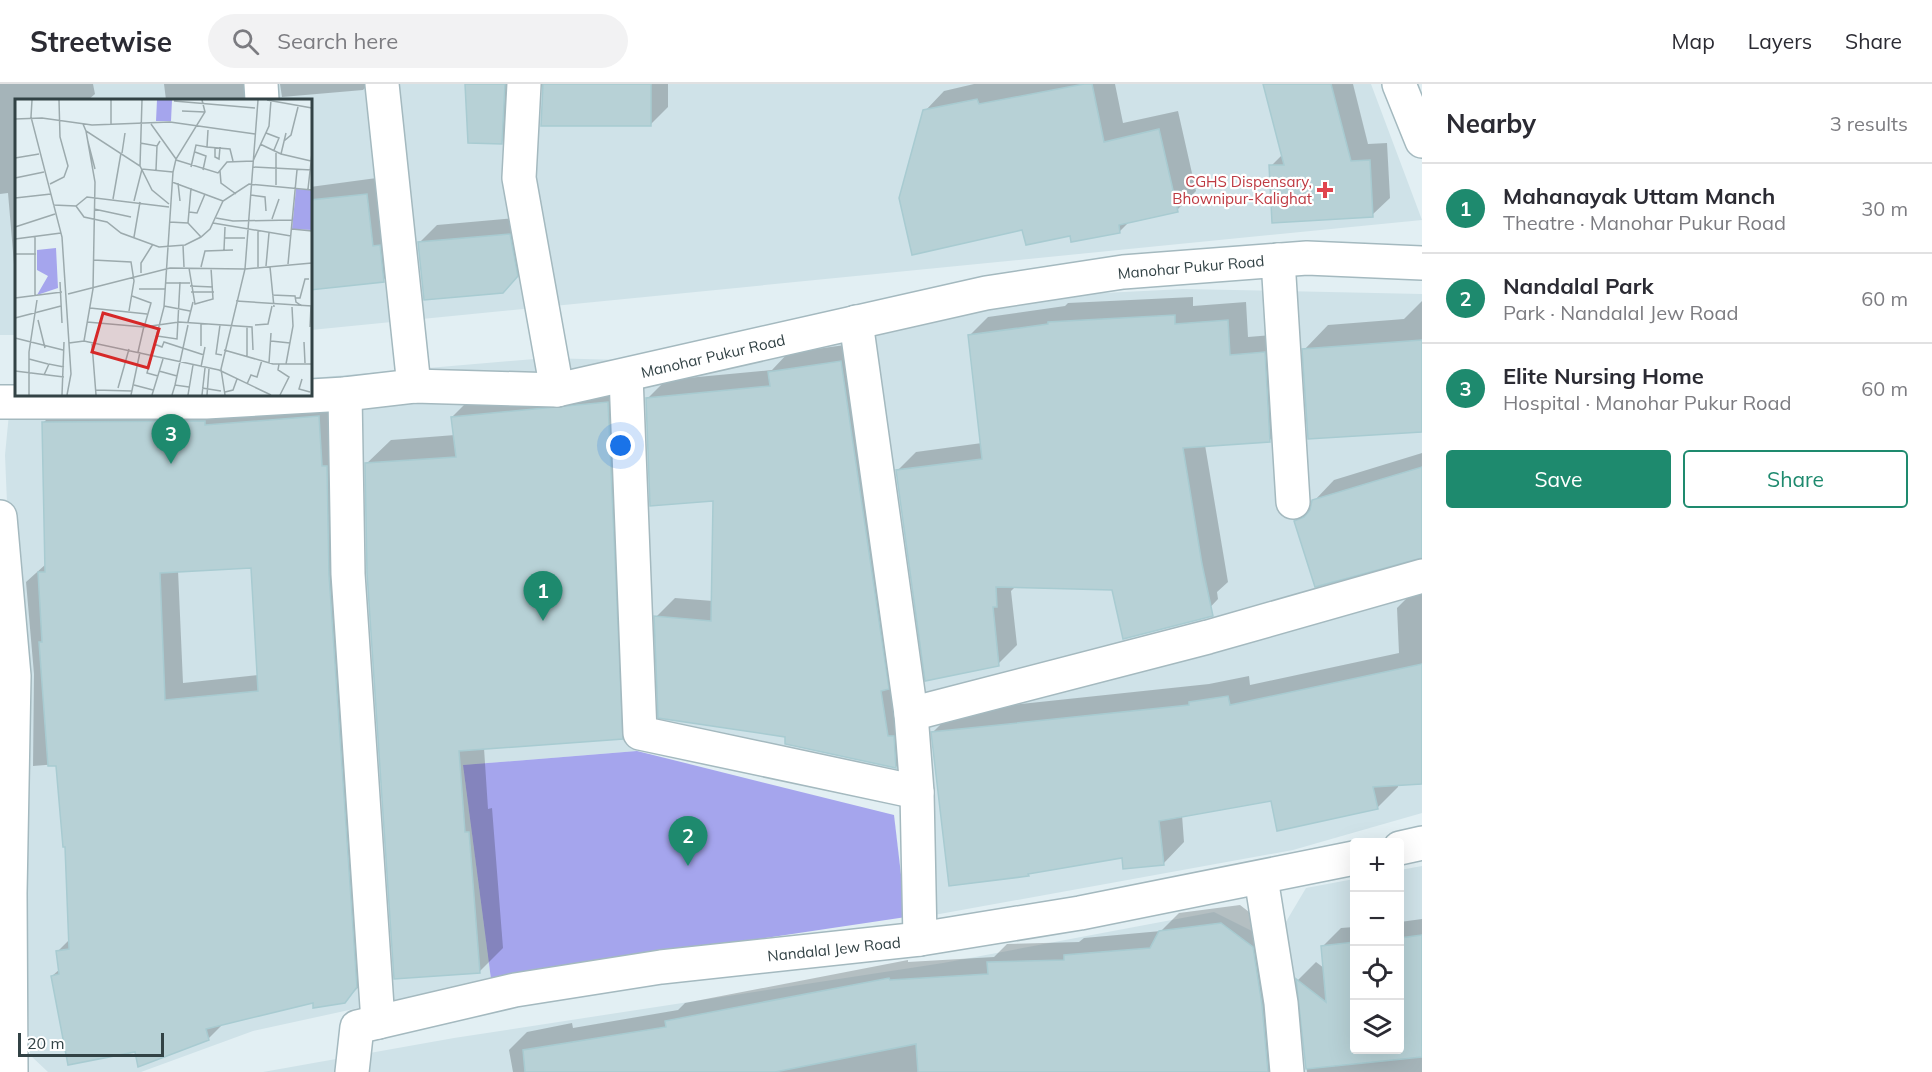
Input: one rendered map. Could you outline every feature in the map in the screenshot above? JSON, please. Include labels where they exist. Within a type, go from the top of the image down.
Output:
[{"type":"street","points":[[261,84],[262,99]]},
{"type":"street","points":[[382,84],[414,386]]},
{"type":"street","points":[[524,84],[519,177],[557,390]]},
{"type":"street","points":[[1399,84],[1422,141]]},
{"type":"street","points":[[1278,260],[1293,502]]},
{"type":"street","name":"Manohar Pukur Road","points":[[312,395],[345,394],[414,386],[557,390],[986,293],[1123,272],[1278,260],[1422,263]]},
{"type":"street","points":[[856,321],[911,714],[917,792],[920,939]]},
{"type":"street","points":[[626,376],[640,734],[917,792]]},
{"type":"street","points":[[345,394],[348,574],[378,1023]]},
{"type":"street","name":"Manohar Pukur Road","points":[[0,402],[206,402],[286,396]]},
{"type":"street","points":[[0,517],[7,676],[5,893],[11,1072]]},
{"type":"street","points":[[911,714],[1208,638],[1422,576]]},
{"type":"street","points":[[1404,847],[1422,843]]},
{"type":"street","name":"Nandalal Jew Road","points":[[352,1072],[357,1027],[515,990],[604,976],[920,939],[1080,913],[1350,859]]},
{"type":"street","points":[[1261,878],[1281,1003],[1287,1072]]},
{"type":"shaded area","points":[[0,84],[1371,84],[1422,220],[312,330],[312,99],[15,99],[15,335],[0,335]]},
{"type":"shaded area","points":[[1183,289],[1422,294],[1422,813],[1293,850],[934,915],[927,788],[634,722],[637,751],[463,765],[491,979],[253,1031],[141,1072],[48,1072],[30,1055],[5,455],[11,393],[15,393],[15,396],[312,396],[312,378],[546,358],[660,361],[885,304]]},
{"type":"shaded area","points":[[637,751],[894,815],[906,917],[491,979],[463,765]]},
{"type":"shaded area","points":[[1422,866],[1422,1072],[263,1072],[454,1038],[943,963],[1214,912],[1274,942],[1306,888],[1350,880],[1350,1054],[1404,1054],[1404,869]]},
{"type":"building","points":[[465,84],[505,84],[502,144],[468,143]]},
{"type":"building","points":[[543,84],[651,84],[651,126],[541,126]]},
{"type":"building","points":[[1092,84],[1104,142],[1159,129],[1178,212],[1119,225],[1120,233],[1071,242],[1070,236],[1026,245],[1022,230],[912,255],[899,198],[923,110],[977,99],[979,104]]},
{"type":"building","points":[[1263,84],[1331,84],[1351,161],[1370,160],[1373,217],[1272,223],[1269,165],[1284,165]]},
{"type":"building","points":[[367,194],[373,246],[380,245],[384,282],[312,290],[312,200]]},
{"type":"building","points":[[510,234],[518,276],[503,293],[424,300],[418,242]]},
{"type":"building","points":[[1175,315],[1175,324],[1228,320],[1230,355],[1265,352],[1270,442],[1183,448],[1213,616],[1123,639],[1112,590],[996,587],[997,607],[993,607],[999,666],[925,681],[896,470],[982,459],[968,335],[1048,324],[1048,322]]},
{"type":"building","points":[[1422,340],[1422,432],[1308,439],[1302,349]]},
{"type":"building","points":[[841,361],[889,689],[881,691],[888,736],[894,736],[896,768],[785,744],[785,737],[658,718],[654,616],[711,621],[713,501],[650,506],[646,398],[770,386],[768,372]]},
{"type":"building","points":[[608,402],[623,739],[459,751],[465,832],[469,832],[480,973],[394,979],[367,573],[365,463],[456,457],[451,417]]},
{"type":"building","points":[[319,416],[322,466],[327,466],[329,575],[357,987],[345,1003],[313,1008],[313,1003],[206,1029],[209,1040],[138,1067],[135,1052],[68,1065],[51,976],[59,974],[56,951],[69,949],[65,847],[63,847],[56,766],[48,766],[39,642],[42,642],[38,572],[45,572],[42,422],[205,421],[205,425]],"holes":[[[251,568],[258,691],[165,700],[160,573]]]},
{"type":"building","points":[[1422,467],[1422,558],[1315,587],[1294,521],[1304,517],[1310,510],[1312,500]]},
{"type":"building","points":[[1422,664],[1422,784],[1373,787],[1378,809],[1277,831],[1271,801],[1159,821],[1164,865],[1123,869],[1122,858],[1028,874],[1029,876],[949,886],[931,732],[1189,705],[1189,702],[1228,696],[1230,705]]},
{"type":"building","points":[[1221,923],[1253,947],[1262,1005],[1268,1072],[918,1072],[916,1044],[775,1072],[525,1072],[523,1050],[666,1027],[665,1021],[889,978],[890,980],[988,974],[987,962],[1064,960],[1064,955],[1150,948],[1159,931]]},
{"type":"building","points":[[1422,935],[1422,1057],[1306,1069],[1296,979],[1326,1002],[1321,946],[1350,942],[1350,1054],[1404,1054],[1404,937]]},
{"type":"place","name":"CGHS Dispensary, Bhownipur-Kalighat","points":[[1325,190]]},
{"type":"place","name":"Elite Nursing Home","points":[[171,464]]},
{"type":"place","name":"Mahanayak Uttam Manch","points":[[543,621]]},
{"type":"place","name":"Nandalal Park","points":[[688,866]]}]
